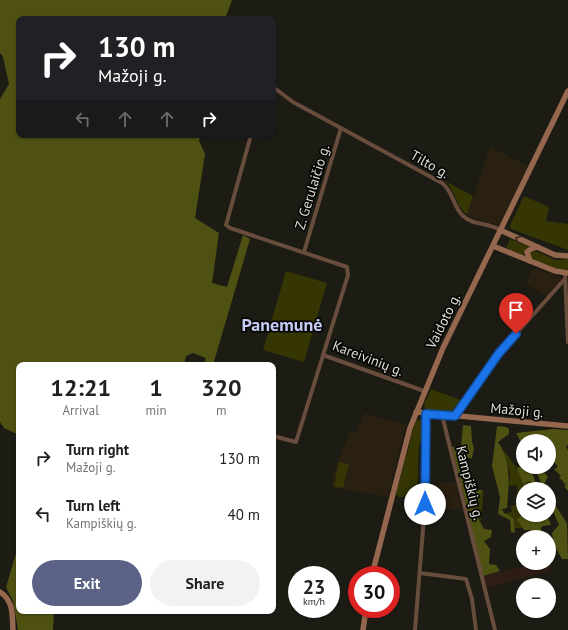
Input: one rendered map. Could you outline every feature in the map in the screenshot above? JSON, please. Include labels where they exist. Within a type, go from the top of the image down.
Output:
[{"type":"main road","name":"Vaidoto g.","points":[[374,566],[406,441],[424,391],[500,230],[568,92]]},
{"type":"main road","name":"Tilto g.","points":[[500,230],[555,255],[568,256]]},
{"type":"main road","points":[[493,246],[530,261],[567,273]]},
{"type":"main road","points":[[530,261],[527,252],[531,248],[537,247]]},
{"type":"main road","name":"Mažoji g.","points":[[416,412],[568,426]]},
{"type":"main road","points":[[0,592],[8,598],[11,606],[13,630]]},
{"type":"main road","points":[[363,630],[365,618]]},
{"type":"street","name":"Tilto g.","points":[[276,89],[293,102],[442,183],[448,188],[460,213],[468,220],[474,223],[488,224],[500,230]]},
{"type":"street","name":"Z. Gerulaičio g.","points":[[304,252],[341,128]]},
{"type":"street","name":"Kareivinių g.","points":[[250,138],[226,225],[230,228],[347,267],[348,275],[323,355],[424,391]]},
{"type":"street","points":[[455,416],[499,353],[564,280],[567,273]]},
{"type":"street","points":[[564,280],[568,342]]},
{"type":"street","points":[[276,437],[296,442],[323,355]]},
{"type":"street","points":[[415,630],[425,504],[426,414]]},
{"type":"street","name":"Kampiškių g.","points":[[442,415],[495,630]]},
{"type":"street","points":[[420,573],[462,577],[466,579],[469,586],[476,630]]},
{"type":"shaded area","points":[[0,0],[232,0],[226,16],[16,16],[16,138],[200,138],[199,141],[205,154],[195,218],[219,233],[212,283],[227,287],[243,235],[250,239],[214,362],[205,362],[206,358],[193,353],[186,356],[185,362],[16,362],[16,434],[4,428],[0,422],[0,99],[9,84],[3,57],[0,53]]},
{"type":"shaded area","points":[[490,147],[528,166],[500,223],[497,225],[467,215]]},
{"type":"shaded area","points":[[445,181],[473,196],[467,215],[460,207]]},
{"type":"shaded area","points":[[524,196],[549,207],[546,221],[568,224],[568,250],[511,229],[510,225]]},
{"type":"shaded area","points":[[510,239],[528,246],[524,255],[506,248]]},
{"type":"shaded area","points":[[535,251],[556,260],[568,259],[568,270],[553,268],[537,262],[530,256],[531,253]]},
{"type":"shaded area","points":[[533,268],[561,277],[562,280],[547,297],[526,284]]},
{"type":"shaded area","points":[[286,271],[327,283],[304,362],[263,350]]},
{"type":"shaded area","points":[[431,389],[464,401],[453,413],[429,411],[425,408],[424,404]]},
{"type":"shaded area","points":[[364,413],[406,425],[388,497],[331,487],[335,468],[350,432],[356,433]]},
{"type":"shaded area","points":[[421,419],[424,437],[419,444],[417,497],[399,497],[396,494],[414,426],[417,420]]},
{"type":"shaded area","points":[[463,425],[471,426],[474,448],[472,458],[467,458],[472,490],[482,490],[480,497],[471,505],[484,529],[492,530],[491,537],[484,541],[490,549],[489,564],[496,565],[500,571],[483,576],[452,447],[461,447]]},
{"type":"shaded area","points":[[497,426],[506,427],[509,429],[509,434],[498,442],[506,458],[508,466],[507,508],[502,509],[504,513],[514,519],[515,533],[511,532],[510,520],[498,514],[500,497],[492,466]]},
{"type":"shaded area","points":[[553,429],[568,430],[568,445],[566,447],[568,450],[568,491],[564,486],[566,485],[559,477],[561,476],[556,471],[556,468],[558,467],[556,464],[556,434],[516,433]]},
{"type":"shaded area","points":[[503,449],[516,467],[516,474],[519,474],[522,482],[516,482],[516,485],[509,486],[510,473]]},
{"type":"shaded area","points":[[339,462],[349,464],[343,488],[334,486]]},
{"type":"shaded area","points":[[519,474],[533,474],[535,482],[529,481],[522,482]]},
{"type":"shaded area","points":[[537,474],[546,474],[548,477],[545,482],[541,482]]},
{"type":"shaded area","points":[[455,482],[462,510],[427,508],[428,484]]},
{"type":"shaded area","points":[[484,488],[481,521],[471,505],[480,497]]},
{"type":"shaded area","points":[[516,505],[516,522],[520,522],[524,528],[515,528],[514,519],[506,515],[506,513],[512,512],[511,507],[507,507]]},
{"type":"shaded area","points":[[556,506],[567,523],[568,559],[562,559],[556,548],[556,530],[555,530],[559,525],[556,518]]},
{"type":"shaded area","points":[[519,522],[550,522],[551,525],[542,526],[541,530],[524,530]]},
{"type":"shaded area","points":[[16,553],[16,614],[54,614],[53,630],[18,630],[13,601],[6,587]]},
{"type":"shaded area","points":[[516,568],[516,570],[551,571],[525,578],[516,578],[516,580],[488,588],[486,587],[483,576]]},
{"type":"district","name":"Panemunė","points":[[282,325]]},
{"type":"route","points":[[425,504],[426,414],[455,416],[499,353],[516,334]]}]
